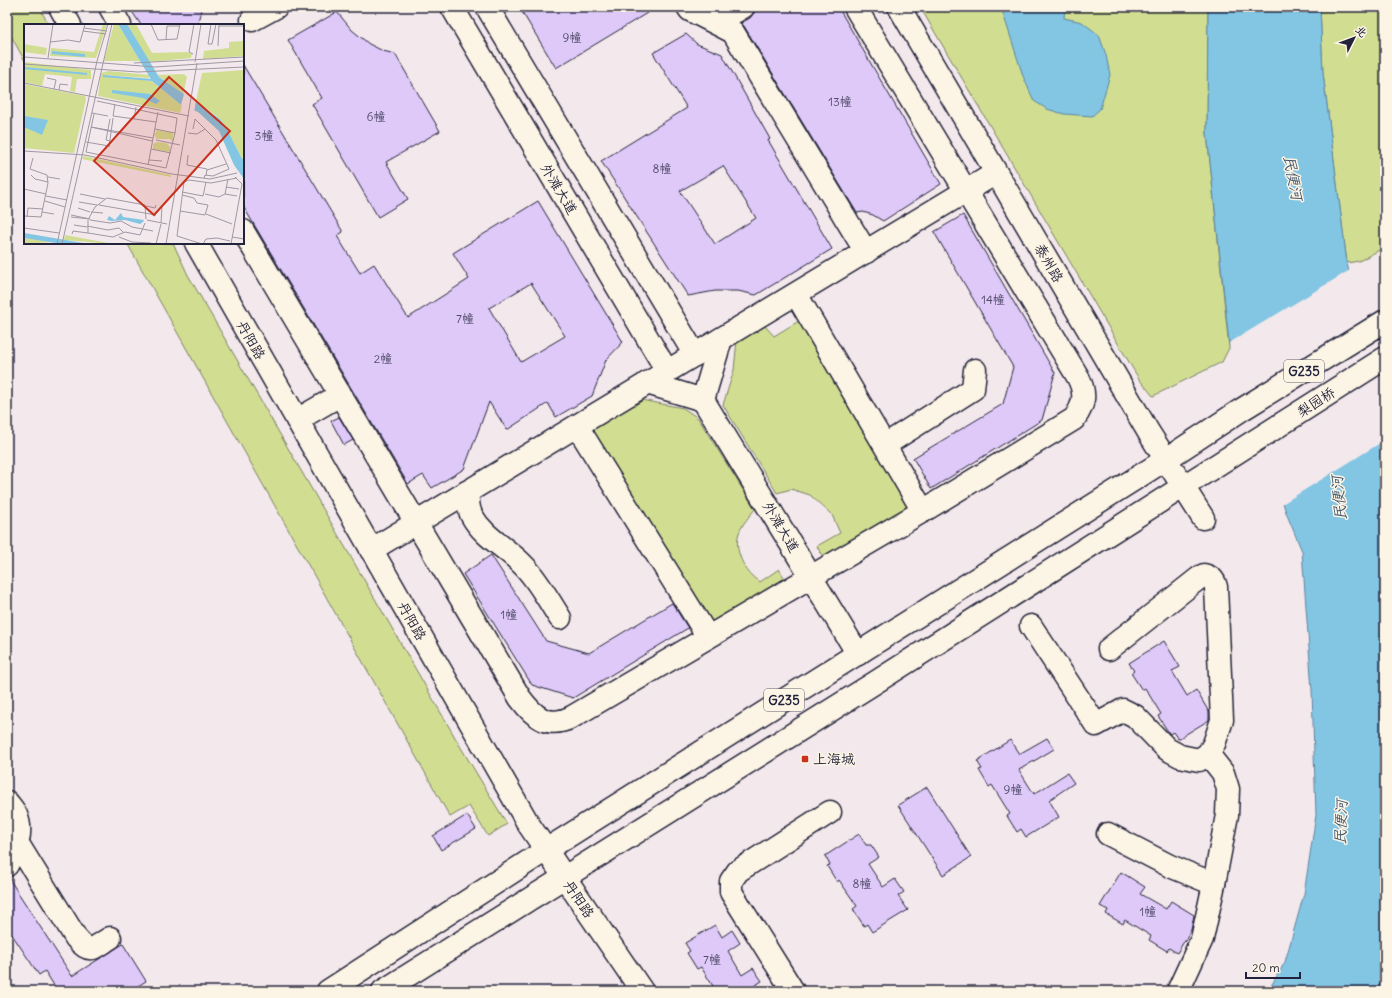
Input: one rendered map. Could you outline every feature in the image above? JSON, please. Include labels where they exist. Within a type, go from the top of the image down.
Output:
[{"type":"main road","points":[[60,7],[69,24]]},
{"type":"main road","points":[[110,7],[119,24]]},
{"type":"main road","name":"外滩大道","points":[[452,7],[667,371]]},
{"type":"main road","points":[[487,7],[695,355]]},
{"type":"main road","points":[[688,7],[690,10],[733,32],[866,252]]},
{"type":"main road","points":[[716,23],[743,7]]},
{"type":"main road","points":[[244,233],[520,698],[530,711],[550,722],[563,722],[923,511],[1074,419],[1081,409],[1083,398],[1082,386],[1078,376],[855,7]]},
{"type":"main road","name":"泰州路","points":[[898,7],[1165,460],[1202,518]]},
{"type":"main road","points":[[372,550],[996,173]]},
{"type":"main road","name":"丹阳路","points":[[197,244],[530,825],[563,877],[642,991]]},
{"type":"main road","points":[[796,294],[923,511]]},
{"type":"main road","name":"G235","points":[[328,991],[546,850],[1165,460],[1241,410],[1377,327]]},
{"type":"main road","points":[[647,383],[703,400],[720,339]]},
{"type":"main road","name":"梨园桥","points":[[1183,486],[1381,360]]},
{"type":"main road","points":[[885,445],[973,389],[975,370]]},
{"type":"main road","points":[[297,420],[340,395]]},
{"type":"main road","name":"外滩大道","points":[[703,400],[858,654]]},
{"type":"main road","points":[[577,426],[708,637]]},
{"type":"main road","name":"G235","points":[[383,991],[876,682],[1183,486]]},
{"type":"main road","points":[[467,492],[471,515],[479,527],[502,548],[524,565],[560,618]]},
{"type":"main road","points":[[1031,626],[1096,725],[1123,710],[1135,716],[1167,749],[1180,756],[1199,760],[1208,754],[1214,744],[1222,720],[1216,587],[1214,580],[1210,576],[1204,575],[1199,578],[1109,650]]},
{"type":"main road","points":[[1178,991],[1202,939],[1214,884],[1226,815],[1228,789],[1223,773],[1208,754]]},
{"type":"main road","points":[[7,802],[16,814],[19,840],[7,865]]},
{"type":"main road","points":[[794,991],[731,892],[731,881],[738,871],[830,812]]},
{"type":"main road","points":[[1108,834],[1170,866],[1214,884]]},
{"type":"main road","points":[[18,844],[83,947],[95,947],[110,938]]},
{"type":"green space","points":[[7,7],[39,7],[48,24],[24,24],[24,59],[7,29]]},
{"type":"green space","points":[[920,7],[1208,7],[1207,133],[1229,348],[1222,362],[1153,396],[1139,379]]},
{"type":"green space","points":[[1320,7],[1385,7],[1385,247],[1359,261],[1347,263],[1323,73]]},
{"type":"green space","points":[[128,244],[173,244],[188,275],[460,746],[507,824],[488,836],[469,806],[450,817]]},
{"type":"green space","points":[[802,319],[909,509],[825,561],[817,546],[840,533],[832,515],[810,495],[791,489],[777,493],[723,405],[734,370],[737,340],[764,325],[774,336]]},
{"type":"green space","points":[[641,400],[683,408],[698,418],[755,509],[739,533],[739,553],[745,567],[760,582],[779,569],[787,582],[714,625],[707,622],[594,439],[594,429]]},
{"type":"green space","points":[[1385,972],[1385,991],[1377,991]]},
{"type":"water","points":[[1001,7],[1065,7],[1064,18],[1082,22],[1099,35],[1106,55],[1110,75],[1100,109],[1092,116],[1064,114],[1047,109],[1034,101],[1023,76]]},
{"type":"water","name":"民便河","points":[[1208,7],[1320,7],[1323,73],[1347,263],[1385,437],[1385,972],[1377,991],[1268,991],[1285,962],[1304,894],[1316,815],[1312,690],[1302,551],[1287,515],[1229,343],[1207,133]]},
{"type":"pier","points":[[1350,270],[1385,428],[1385,440],[1282,504],[1233,362],[1229,343]]},
{"type":"building","points":[[129,7],[202,7],[197,24],[140,24]]},
{"type":"building","points":[[519,7],[657,7],[556,68]]},
{"type":"building","points":[[760,7],[838,7],[941,184],[883,221],[873,215],[863,212],[857,213],[741,23],[750,18],[755,10]]},
{"type":"building","points":[[337,12],[352,30],[369,44],[383,51],[395,54],[440,131],[386,162],[408,199],[378,217],[312,104],[322,98],[288,40]]},
{"type":"building","points":[[686,34],[697,44],[722,54],[770,139],[768,140],[832,249],[756,295],[738,291],[715,291],[688,296],[601,161],[687,108],[653,53]],"holes":[[[723,166],[756,218],[715,244],[680,191]]]},
{"type":"building","points":[[244,67],[343,232],[337,236],[360,273],[374,264],[408,318],[469,279],[453,253],[538,201],[623,342],[606,360],[592,396],[556,417],[548,403],[507,430],[489,402],[464,469],[432,488],[423,475],[408,484],[244,208]],"holes":[[[531,283],[565,336],[521,362],[489,308]]]},
{"type":"building","points":[[963,215],[1055,373],[1042,420],[931,489],[913,458],[1003,404],[1013,367],[934,232]]},
{"type":"building","points":[[339,417],[353,440],[344,445],[331,421]]},
{"type":"building","points":[[491,555],[546,641],[589,653],[672,603],[688,628],[573,698],[532,685],[463,574]]},
{"type":"building","points":[[1164,641],[1180,667],[1172,671],[1187,696],[1196,690],[1209,712],[1209,720],[1178,739],[1173,732],[1170,734],[1169,733],[1158,716],[1161,714],[1145,688],[1142,690],[1131,673],[1134,671],[1129,663]]},
{"type":"building","points":[[1047,738],[1054,749],[1019,770],[1034,794],[1067,773],[1074,783],[1049,800],[1059,817],[1026,837],[1021,829],[1017,832],[1007,816],[1010,814],[992,785],[989,787],[979,770],[982,769],[977,761],[1010,740],[1019,754]]},
{"type":"building","points":[[927,787],[971,857],[943,875],[898,805]]},
{"type":"building","points":[[467,815],[476,829],[441,850],[433,836]]},
{"type":"building","points":[[859,834],[866,845],[871,845],[879,857],[868,864],[883,887],[895,879],[904,892],[898,896],[908,910],[872,932],[867,924],[864,926],[853,909],[857,906],[839,880],[837,882],[827,866],[830,865],[825,856]]},
{"type":"building","points":[[1121,872],[1145,887],[1140,894],[1166,909],[1171,901],[1194,915],[1191,930],[1177,953],[1169,948],[1167,951],[1149,940],[1151,936],[1125,920],[1123,924],[1106,914],[1108,910],[1100,906]]},
{"type":"building","points":[[7,877],[72,976],[123,944],[146,981],[130,991],[50,991],[55,987],[45,971],[39,975],[7,927]]},
{"type":"building","points":[[715,925],[722,937],[732,930],[740,943],[728,951],[742,975],[753,968],[762,981],[754,986],[757,991],[716,991],[701,967],[697,969],[687,953],[690,951],[685,943]]},
{"type":"place","name":"上海城","points":[[805,759]]}]
